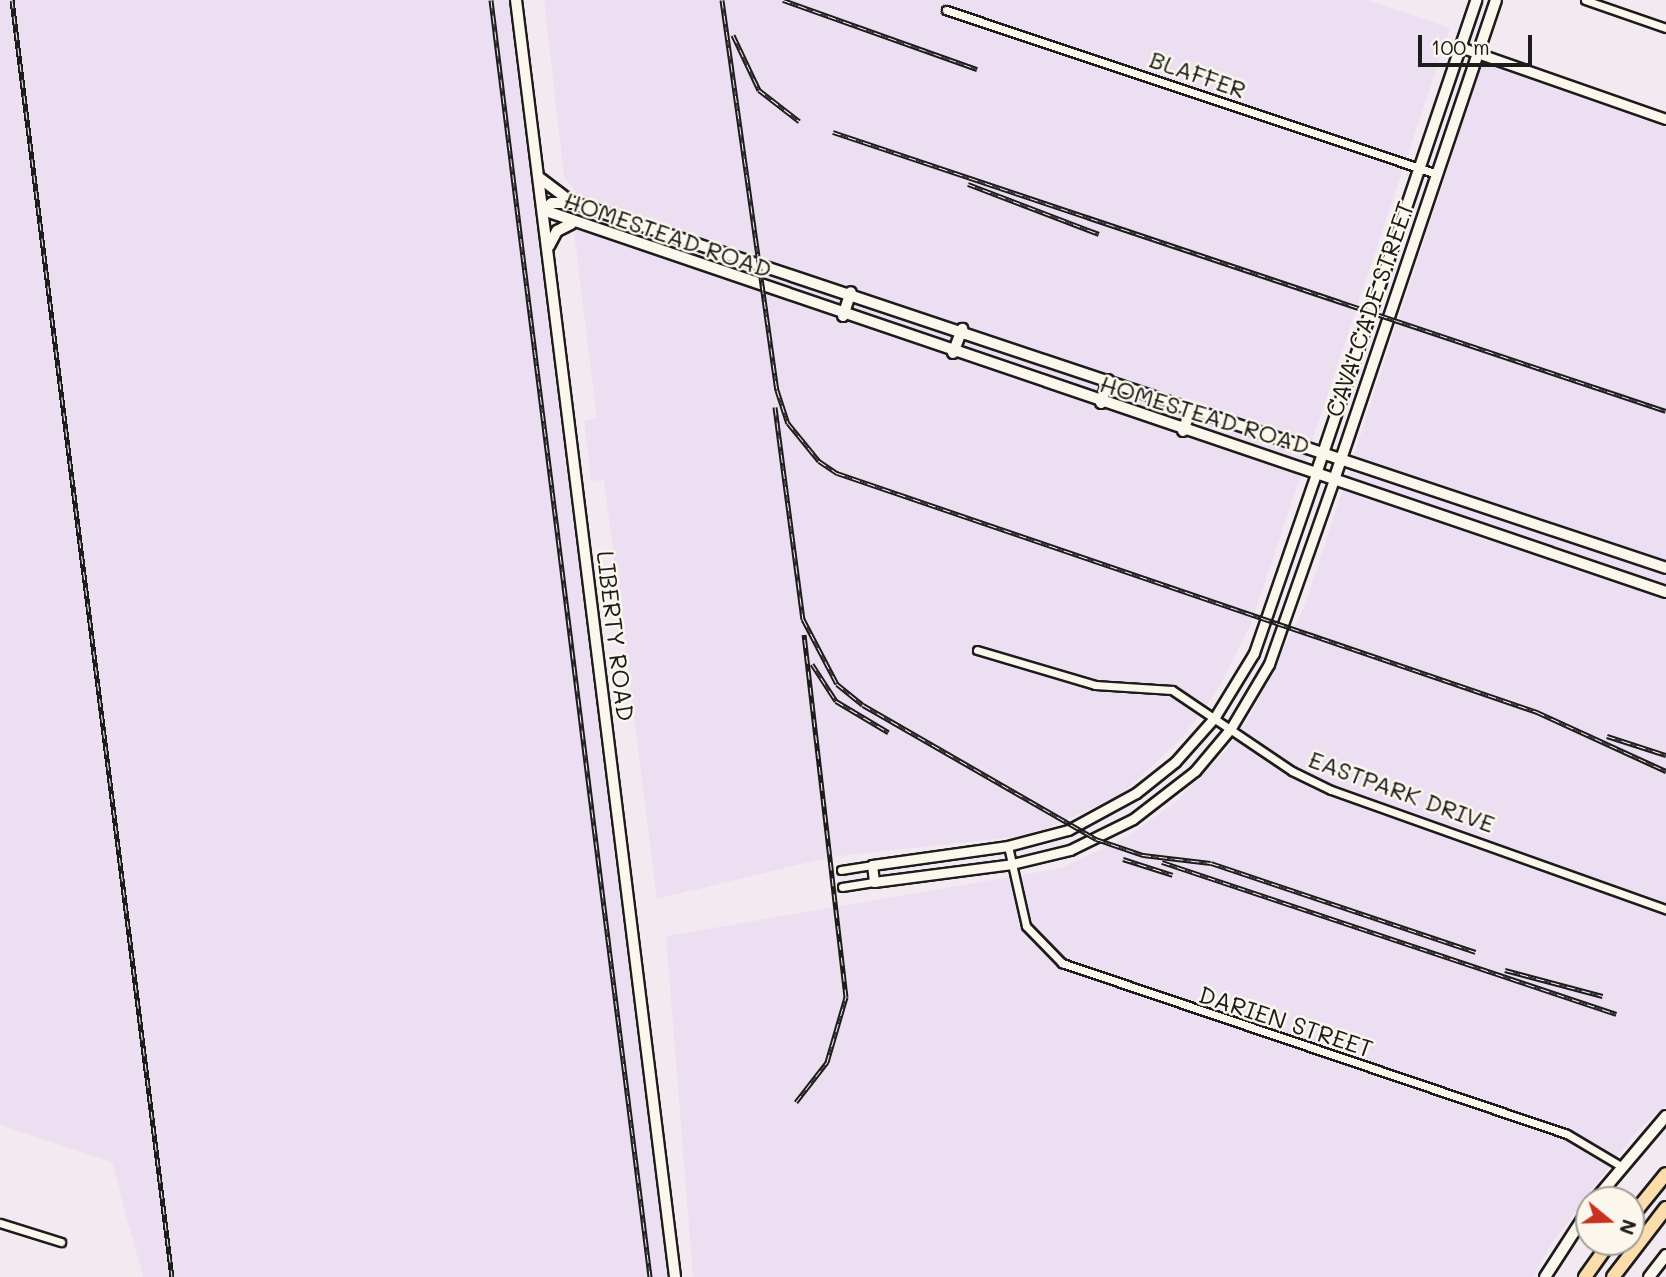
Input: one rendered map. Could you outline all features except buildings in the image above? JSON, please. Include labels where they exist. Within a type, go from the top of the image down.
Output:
[{"type":"highway","points":[[1645,1199],[1666,1174]]},
{"type":"highway","points":[[1613,1277],[1666,1208]]},
{"type":"highway","points":[[1576,1277],[1599,1256]]},
{"type":"highway","points":[[1585,1277],[1599,1256]]},
{"type":"main road","name":"LIBERTY ROAD","points":[[516,0],[675,1277]]},
{"type":"main road","name":"CAVALCADE STREET","points":[[1317,471],[1476,0]]},
{"type":"main road","name":"CAVALCADE STREET","points":[[1335,477],[1496,0]]},
{"type":"main road","points":[[539,175],[574,203]]},
{"type":"main road","name":"HOMESTEAD ROAD","points":[[1666,568],[1191,409],[962,329],[574,203],[552,203],[543,210],[573,224],[1183,431],[1335,477],[1666,592]]},
{"type":"main road","points":[[549,261],[553,236],[573,224]]},
{"type":"main road","points":[[657,252],[663,233]]},
{"type":"main road","points":[[844,316],[851,292]]},
{"type":"main road","points":[[953,353],[962,329]]},
{"type":"main road","points":[[1101,403],[1108,380]]},
{"type":"main road","points":[[1183,431],[1191,409]]},
{"type":"main road","points":[[1464,523],[1469,503]]},
{"type":"main road","points":[[1594,566],[1600,547]]},
{"type":"main road","points":[[1606,1186],[1666,1116]]},
{"type":"main road","points":[[1545,1277],[1575,1231]]},
{"type":"main road","points":[[1649,1277],[1666,1255]]},
{"type":"street","points":[[1585,0],[1666,28]]},
{"type":"street","name":"BLAFFER","points":[[946,10],[1437,174]]},
{"type":"street","points":[[1460,47],[1666,119]]},
{"type":"street","name":"CAVALCADE STREET","points":[[841,870],[1008,846],[1097,817],[1158,778],[1215,718],[1254,653],[1317,471]]},
{"type":"street","name":"CAVALCADE STREET","points":[[842,887],[1012,864],[1096,839],[1168,793],[1231,728],[1269,664],[1335,477]]},
{"type":"street","points":[[1276,595],[1293,600]]},
{"type":"street","name":"EASTPARK DRIVE","points":[[977,650],[1095,685],[1172,691],[1331,790],[1666,909]]},
{"type":"street","points":[[1158,778],[1168,793]]},
{"type":"street","name":"DARIEN STREET","points":[[1008,846],[1034,940],[1086,976],[1567,1135],[1621,1166]]},
{"type":"street","points":[[872,865],[874,882]]},
{"type":"street","points":[[0,1223],[61,1242]]},
{"type":"shaded area","points":[[0,0],[510,0],[672,1277],[143,1277],[112,1162],[0,1125]]},
{"type":"shaded area","points":[[544,0],[1367,0],[1450,28],[1251,624],[1220,686],[1183,737],[1121,795],[1032,835],[830,857],[657,899],[604,480],[591,481],[584,421],[597,418],[575,240],[577,194],[564,176]]},
{"type":"shaded area","points":[[1482,63],[1666,127],[1666,1105],[1636,1132],[1595,1186],[1575,1186],[1575,1212],[1551,1244],[1533,1277],[693,1277],[666,936],[1062,868],[1128,836],[1177,801],[1224,753],[1251,714],[1305,605]]},
{"type":"railway","points":[[12,0],[172,1277]]},
{"type":"railway","points":[[491,0],[650,1277]]},
{"type":"railway","points":[[722,0],[777,390],[788,423],[819,461],[837,473],[1537,712],[1666,771]]},
{"type":"railway","points":[[783,0],[977,69]]},
{"type":"railway","points":[[733,35],[759,90],[799,121]]},
{"type":"railway","points":[[833,132],[1666,411]]},
{"type":"railway","points":[[968,184],[1099,234]]},
{"type":"railway","points":[[775,407],[803,619],[837,684],[863,705],[1096,839],[1143,855],[1211,863],[1475,952]]},
{"type":"railway","points":[[796,1102],[827,1062],[846,997],[804,634]]},
{"type":"railway","points":[[812,664],[836,701],[888,732]]},
{"type":"railway","points":[[1607,736],[1666,755]]},
{"type":"railway","points":[[1123,859],[1173,875]]},
{"type":"railway","points":[[1162,862],[1616,1014]]},
{"type":"railway","points":[[1505,970],[1603,996]]}]
